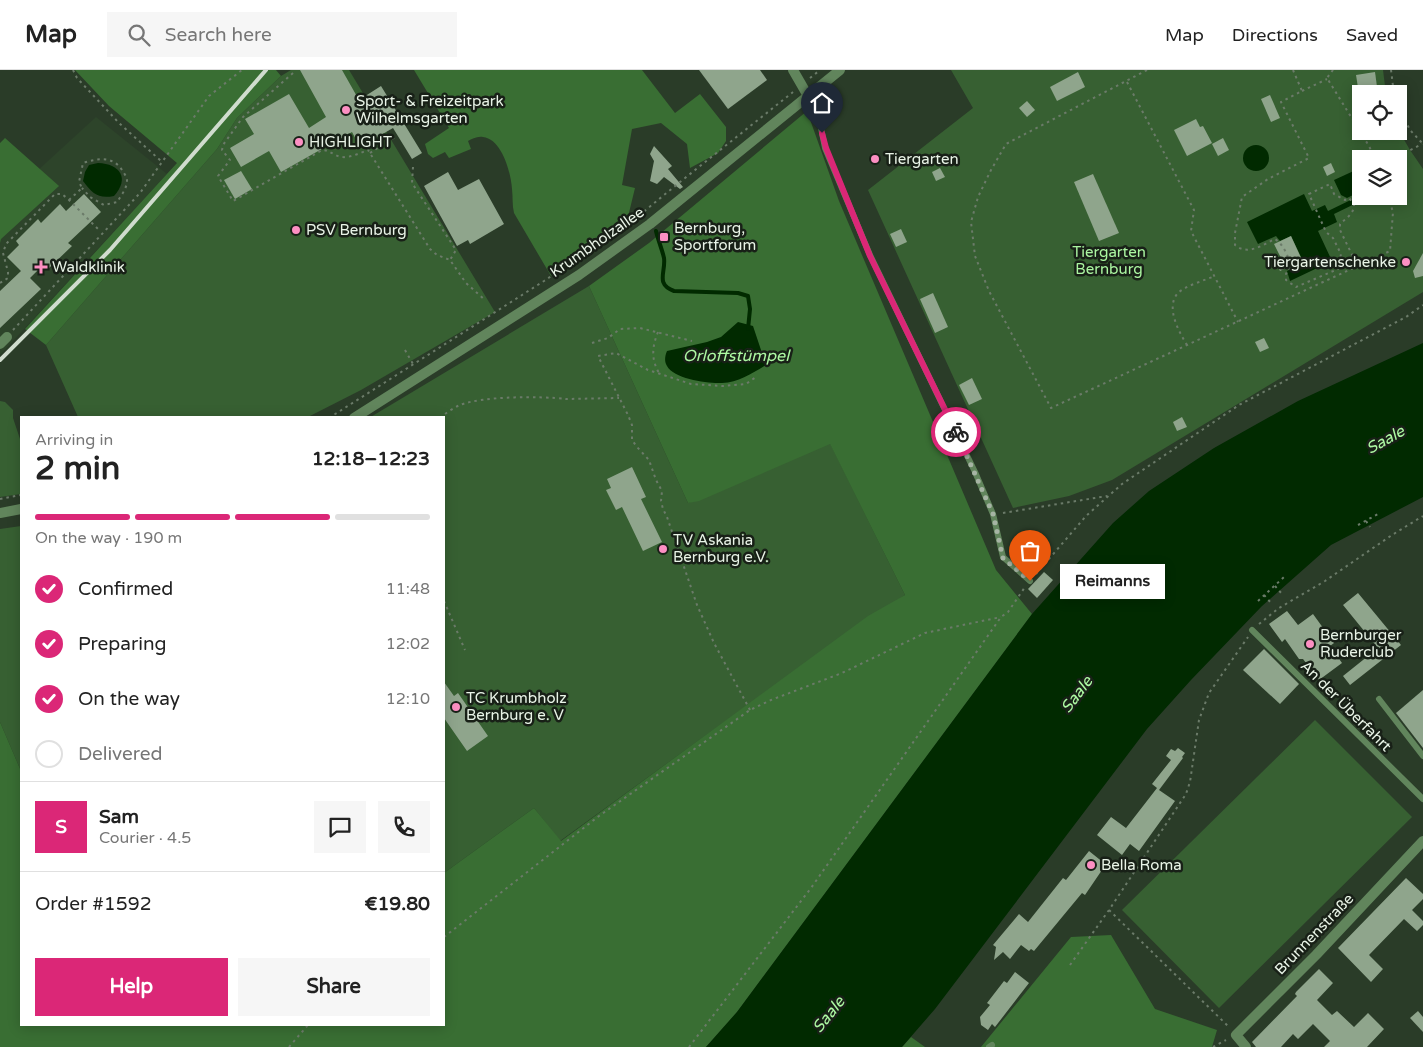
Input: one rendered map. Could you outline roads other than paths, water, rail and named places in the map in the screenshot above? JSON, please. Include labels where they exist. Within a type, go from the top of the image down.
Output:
[{"type":"street","points":[[793,70],[808,96]]},
{"type":"street","name":"Krumbholzallee","points":[[357,416],[602,260],[650,224],[840,70]]},
{"type":"street","points":[[0,513],[20,509]]},
{"type":"street","name":"Brunnenstraße","points":[[1246,1047],[1236,1035],[1316,955],[1423,841]]},
{"type":"lane","points":[[808,96],[819,118],[826,148],[870,256],[975,472],[993,514],[1003,558],[1030,581]]},
{"type":"lane","name":"An der Überfahrt","points":[[1252,630],[1423,799]]},
{"type":"lane","points":[[1379,699],[1423,756]]},
{"type":"water","points":[[1256,145],[1265,149],[1269,158],[1265,167],[1256,171],[1247,167],[1243,158],[1247,149]]},
{"type":"water","points":[[98,163],[112,166],[120,173],[121,183],[114,196],[100,196],[83,181],[89,165]]},
{"type":"water","points":[[1352,172],[1352,196],[1347,198],[1341,195],[1334,180]]},
{"type":"water","points":[[1304,194],[1312,211],[1325,205],[1328,211],[1352,199],[1352,205],[1334,214],[1337,222],[1318,231],[1332,261],[1290,281],[1287,271],[1291,269],[1292,265],[1303,261],[1291,236],[1280,241],[1276,236],[1258,244],[1247,222]]},
{"type":"water","name":"Orloffstümpel","points":[[738,322],[753,326],[766,365],[740,379],[716,383],[684,377],[671,371],[667,366],[665,358],[667,351],[721,337]]},
{"type":"water","name":"Saale","points":[[1423,343],[1423,497],[1331,545],[1262,606],[1191,680],[1147,729],[935,1009],[902,1047],[706,1047],[737,1012],[1032,614],[1113,523],[1149,491],[1214,448],[1298,401]]},
{"type":"waterway","points":[[656,231],[664,258],[663,281],[665,285],[674,291],[738,293],[748,296],[750,309],[748,329]]},
{"type":"railway","points":[[0,360],[110,250],[266,70]]},
{"type":"place","name":"Sport- & Freizeitpark Wilhelmsgarten","points":[[346,110]]},
{"type":"place","name":"HIGHLIGHT","points":[[299,142]]},
{"type":"place","name":"Tiergarten","points":[[875,159]]},
{"type":"place","name":"PSV Bernburg","points":[[296,230]]},
{"type":"place","name":"Bernburg, Sportforum","points":[[664,237]]},
{"type":"place","name":"Tiergartenschenke","points":[[1406,262]]},
{"type":"place","name":"Waldklinik","points":[[41,267]]},
{"type":"place","name":"TV Askania Bernburg e.V.","points":[[663,549]]},
{"type":"place","name":"Reimanns","points":[[1030,581]]},
{"type":"place","name":"Bernburger Ruderclub","points":[[1310,644]]},
{"type":"place","name":"TC Krumbholz Bernburg e. V","points":[[456,707]]},
{"type":"place","name":"Bella Roma","points":[[1091,865]]},
{"type":"park label","name":"Tiergarten Bernburg","points":[[1109,260]]}]
